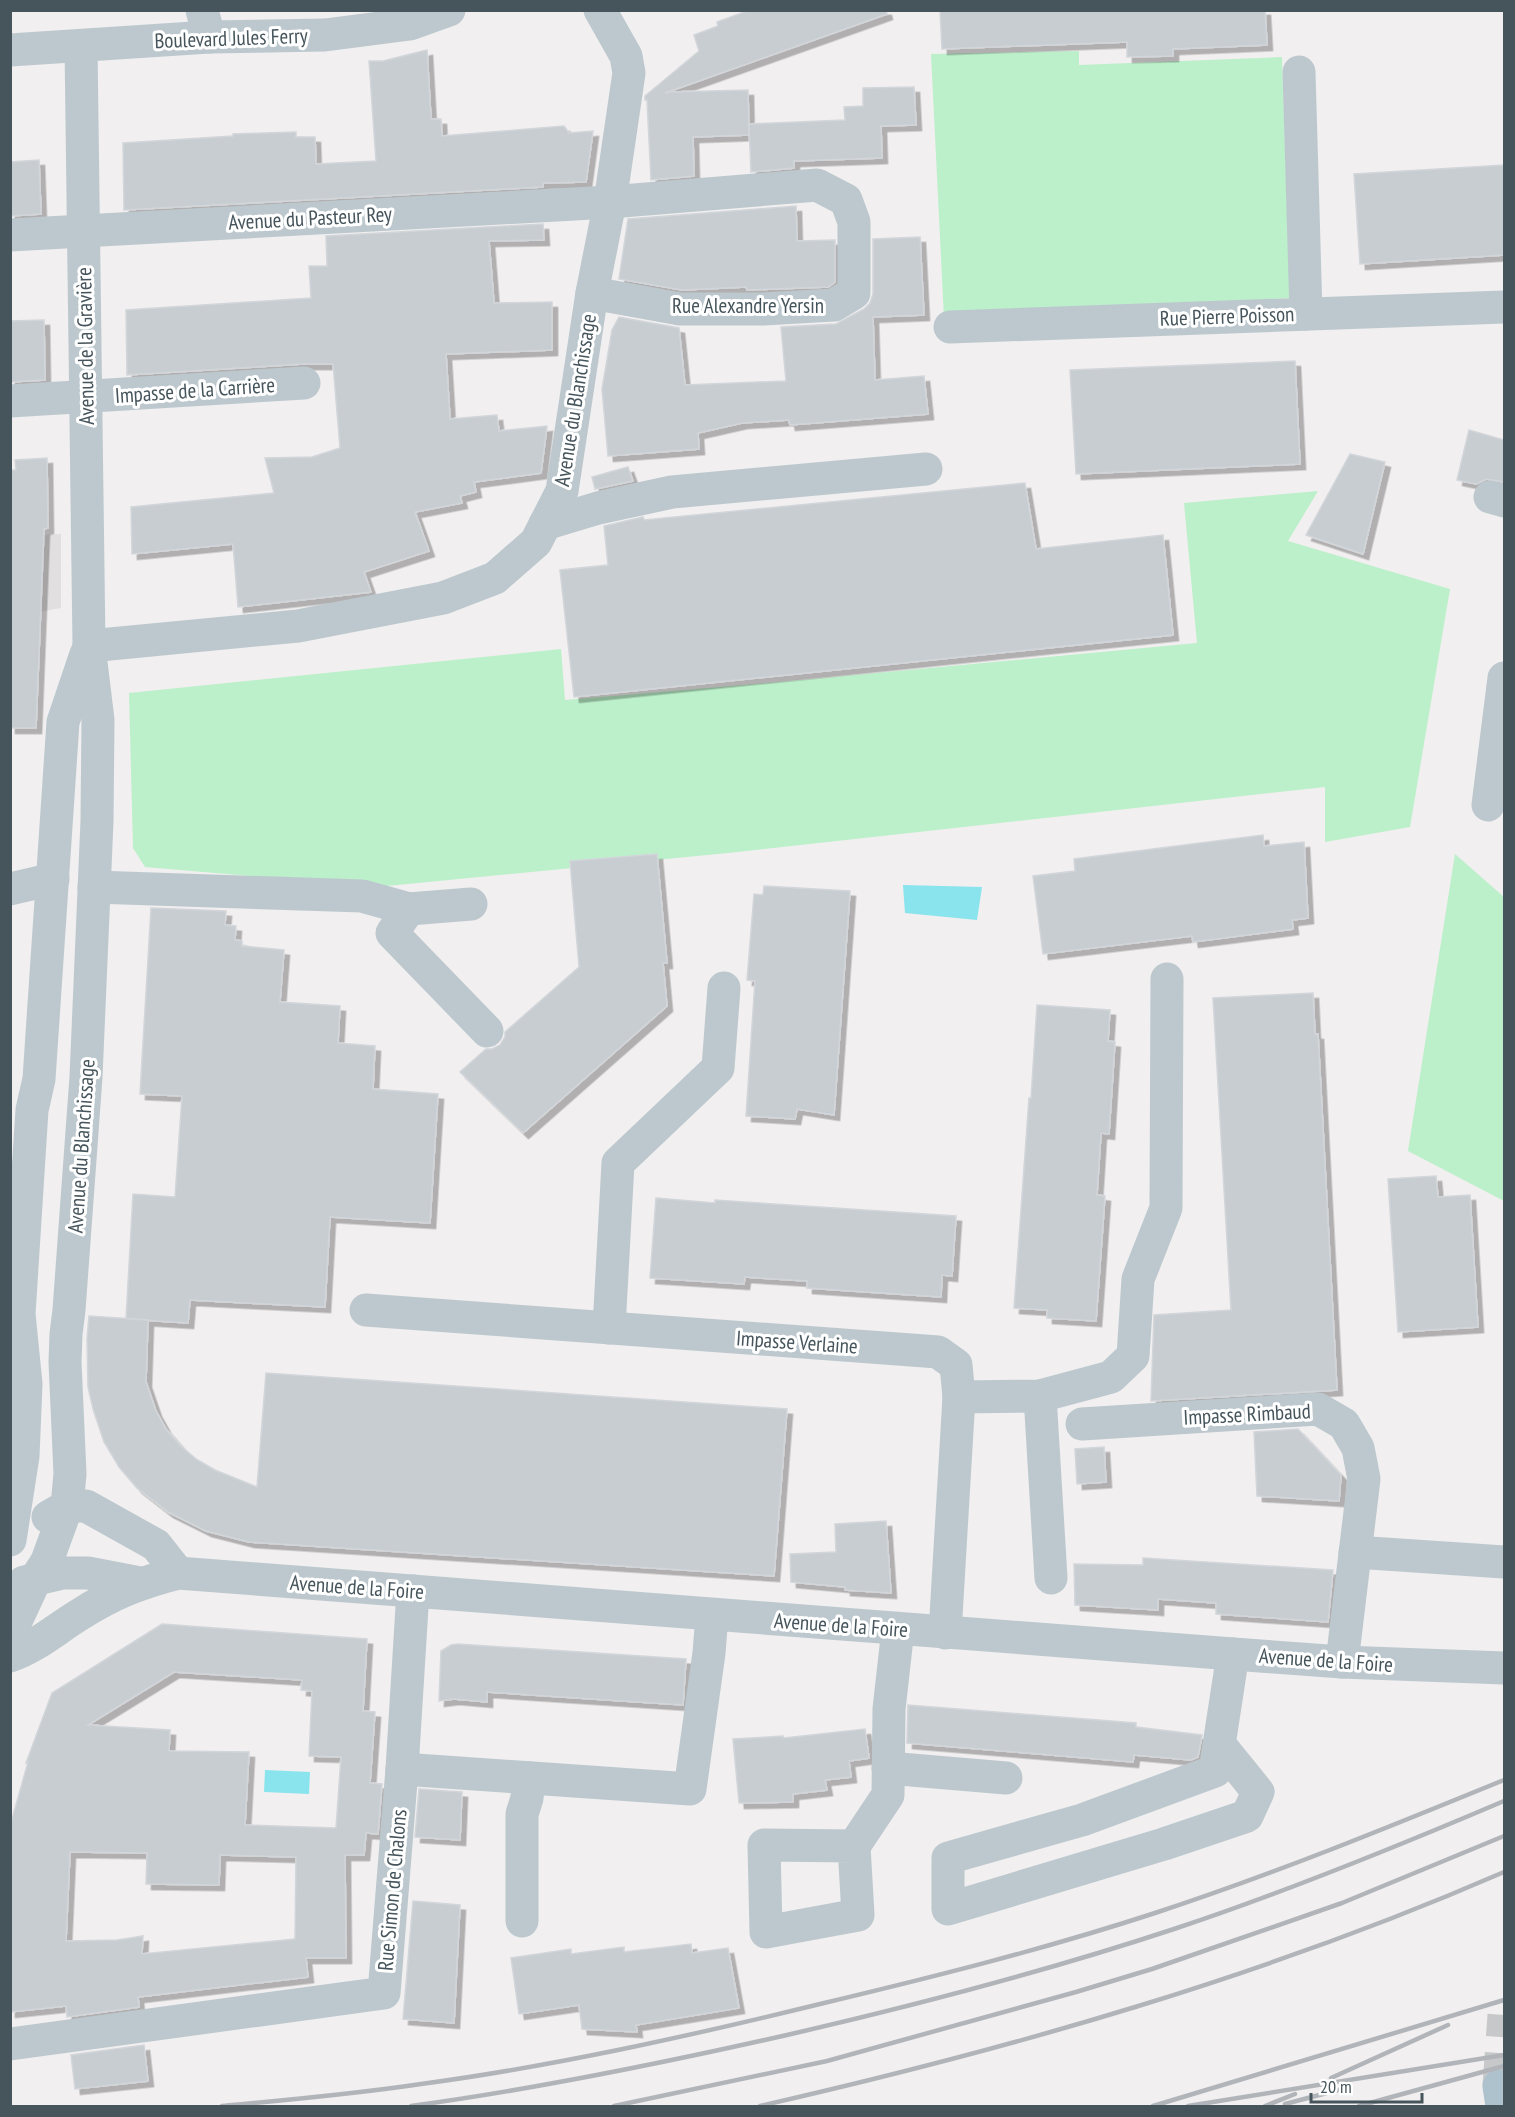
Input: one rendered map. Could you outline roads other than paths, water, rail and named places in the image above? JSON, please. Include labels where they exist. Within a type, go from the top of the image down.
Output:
[{"type":"street","name":"Boulevard Jules Ferry","points":[[10,50],[81,46],[206,24],[325,35],[410,24],[449,10]]},
{"type":"street","name":"Avenue du Blanchissage","points":[[10,1634],[23,1582],[47,1561],[67,1506],[70,1474],[65,1382],[66,1334],[86,1077],[98,720],[89,646],[298,627],[443,598],[495,578],[536,542],[562,490],[629,73],[626,56],[600,10]]},
{"type":"street","name":"Avenue de la Gravière","points":[[81,46],[89,646]]},
{"type":"street","points":[[1299,72],[1306,314]]},
{"type":"street","name":"Rue Alexandre Yersin","points":[[592,293],[681,309],[763,309],[834,305],[854,293],[854,222],[846,200],[817,185],[610,202]]},
{"type":"street","name":"Avenue du Pasteur Rey","points":[[10,235],[610,202]]},
{"type":"street","name":"Rue Pierre Poisson","points":[[950,327],[1504,307]]},
{"type":"street","name":"Impasse de la Carrière","points":[[10,401],[304,383]]},
{"type":"street","points":[[544,524],[598,508],[672,492],[926,469]]},
{"type":"street","points":[[11,1540],[22,1456],[26,1383],[16,1342],[32,1110],[39,1079],[63,722],[89,646]]},
{"type":"street","points":[[1488,805],[1504,678]]},
{"type":"street","points":[[10,889],[53,879]]},
{"type":"street","points":[[94,887],[362,896],[409,909],[471,904]]},
{"type":"street","points":[[409,909],[392,933],[487,1031]]},
{"type":"street","points":[[959,1397],[1040,1396],[1111,1377],[1133,1356],[1138,1279],[1166,1208],[1167,980]]},
{"type":"street","points":[[609,1328],[618,1163],[718,1068],[724,988]]},
{"type":"street","name":"Impasse Verlaine","points":[[366,1310],[938,1352],[956,1365],[959,1397],[945,1633]]},
{"type":"street","points":[[16,1342],[66,1334]]},
{"type":"street","points":[[1040,1396],[1051,1578]]},
{"type":"street","name":"Impasse Rimbaud","points":[[1082,1424],[1318,1409],[1344,1424],[1358,1448],[1364,1479],[1342,1662]]},
{"type":"street","points":[[11,1540],[67,1506],[86,1506],[156,1545],[178,1573]]},
{"type":"street","points":[[1355,1552],[1504,1562]]},
{"type":"street","name":"Avenue de la Foire","points":[[23,1582],[63,1573],[88,1572],[140,1583]]},
{"type":"street","name":"Avenue de la Foire","points":[[10,1656],[26,1650],[117,1593],[140,1583],[178,1573],[1342,1662],[1504,1668]]},
{"type":"street","name":"Rue Simon de Chalons","points":[[10,2044],[384,1993],[402,1769],[413,1591]]},
{"type":"street","points":[[402,1769],[690,1789],[712,1615]]},
{"type":"street","points":[[854,1846],[888,1795],[889,1709],[898,1629]]},
{"type":"street","points":[[1220,1745],[1258,1792],[1247,1816],[1164,1844],[948,1909],[948,1858],[1082,1820],[1215,1771],[1233,1654]]},
{"type":"street","points":[[888,1768],[1006,1778]]},
{"type":"street","points":[[522,1921],[522,1814],[527,1798],[529,1778]]},
{"type":"water","points":[[903,885],[982,887],[977,920],[905,913]]},
{"type":"water","points":[[265,1770],[310,1772],[309,1794],[264,1792]]},
{"type":"tunnel","points":[[1499,2086],[1504,2015]]},
{"type":"railway","points":[[222,2106],[396,2088],[572,2059],[721,2027],[947,1973],[1072,1939],[1199,1898],[1331,1849],[1504,1780]]},
{"type":"railway","points":[[411,2106],[600,2075],[694,2056],[982,1987],[1174,1929],[1258,1900],[1504,1801]]},
{"type":"railway","points":[[614,2106],[827,2061],[1152,1969],[1342,1903],[1504,1836]]},
{"type":"railway","points":[[760,2106],[950,2060],[1138,2006],[1323,1944],[1414,1910],[1504,1872]]},
{"type":"railway","points":[[1153,2106],[1504,2000]]},
{"type":"railway","points":[[1331,2078],[1448,2025]]},
{"type":"railway","points":[[1188,2106],[1504,2055]]},
{"type":"railway","points":[[1359,2106],[1504,2066]]},
{"type":"railway","points":[[1285,2104],[1346,2088]]},
{"type":"railway","points":[[1265,2106],[1295,2094]]}]
